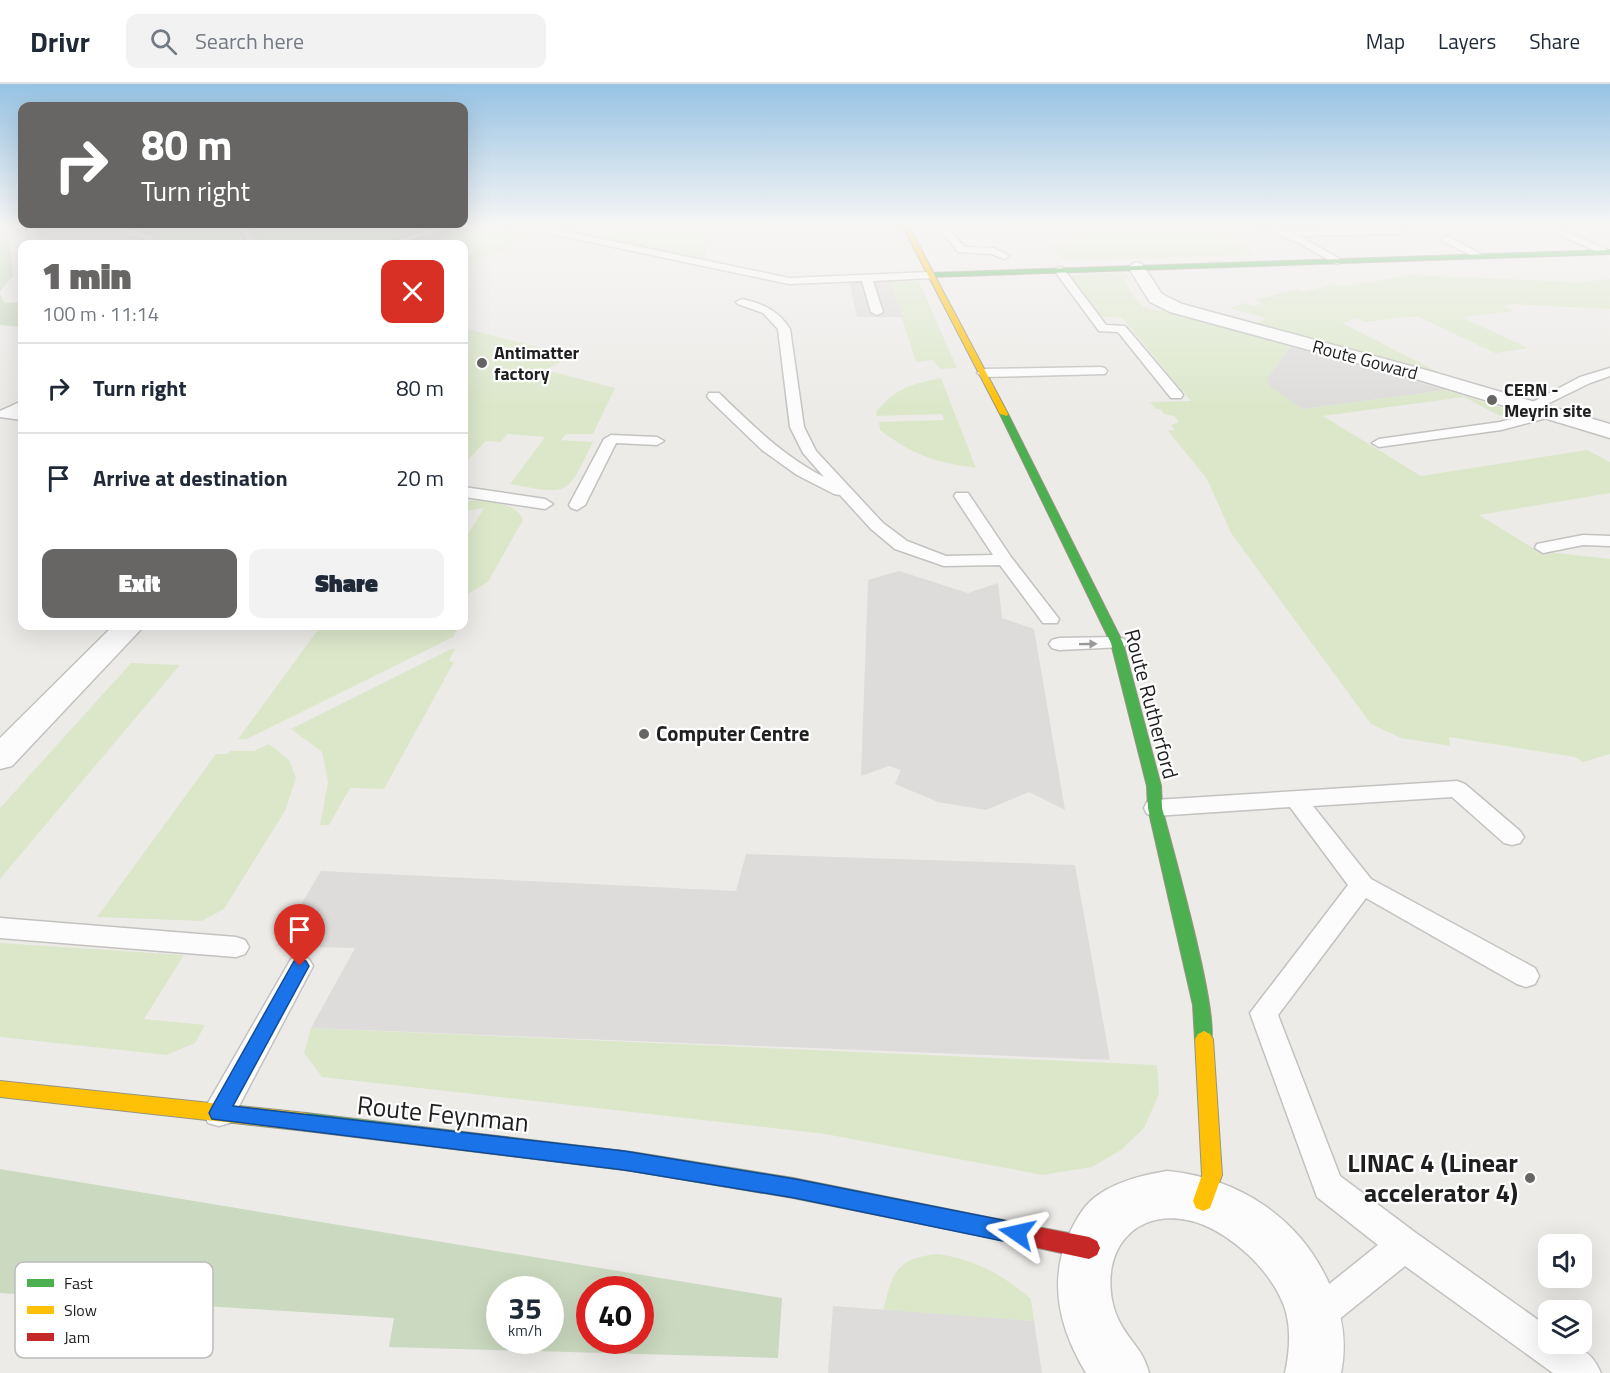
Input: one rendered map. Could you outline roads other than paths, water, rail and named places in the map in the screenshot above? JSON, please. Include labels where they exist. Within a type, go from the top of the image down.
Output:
[{"type":"street","name":"Route Rutherford","points":[[936,285],[983,373],[1117,644],[1154,786],[1155,808],[1202,1005],[1212,1175],[1203,1201]]},
{"type":"street","name":"Route Goward","points":[[1148,285],[1156,298],[1168,305],[1610,431]]},
{"type":"street","points":[[0,758],[125,630]]},
{"type":"street","name":"Route Feynman","points":[[0,1089],[624,1160],[795,1188],[1089,1248]]},
{"type":"street","points":[[1121,1373],[1101,1346],[1088,1315],[1083,1279],[1089,1248],[1098,1230],[1111,1216],[1127,1205],[1144,1198],[1165,1195],[1203,1201],[1230,1211],[1250,1223],[1287,1258],[1305,1287],[1314,1317],[1317,1339],[1313,1373]]},
{"type":"lane","points":[[869,285],[877,312]]},
{"type":"lane","points":[[1070,285],[1103,329],[1120,328],[1176,395]]},
{"type":"lane","points":[[742,302],[759,307],[778,318],[784,330],[797,427],[810,453],[877,526],[901,545],[944,561],[1005,561]]},
{"type":"lane","points":[[983,373],[1101,371]]},
{"type":"lane","points":[[1530,407],[1585,380],[1610,372]]},
{"type":"lane","points":[[714,396],[767,447],[802,472],[855,500]]},
{"type":"lane","points":[[18,407],[5,414],[18,416]]},
{"type":"lane","points":[[1379,443],[1501,426],[1549,413]]},
{"type":"lane","points":[[577,505],[610,439],[657,441]]},
{"type":"lane","points":[[468,493],[545,504]]},
{"type":"lane","points":[[962,496],[1005,561],[1050,619]]},
{"type":"lane","points":[[1542,548],[1583,540],[1610,541]]},
{"type":"lane","points":[[1059,644],[1117,644]]},
{"type":"lane","points":[[1155,808],[1297,801],[1347,795],[1457,789],[1512,837]]},
{"type":"lane","points":[[1297,801],[1362,885],[1526,976]]},
{"type":"lane","points":[[1362,885],[1264,1013],[1328,1186],[1404,1245],[1583,1373]]},
{"type":"lane","points":[[0,928],[236,947]]},
{"type":"lane","points":[[219,1113],[300,966]]},
{"type":"lane","points":[[1314,1317],[1404,1245]]},
{"type":"place","name":"Antimatter factory","points":[[482,363]]},
{"type":"place","name":"CERN - Meyrin site","points":[[1492,400]]},
{"type":"place","name":"Computer Centre","points":[[644,734]]},
{"type":"place","name":"LINAC 4 (Linear accelerator 4)","points":[[1530,1178]]}]
